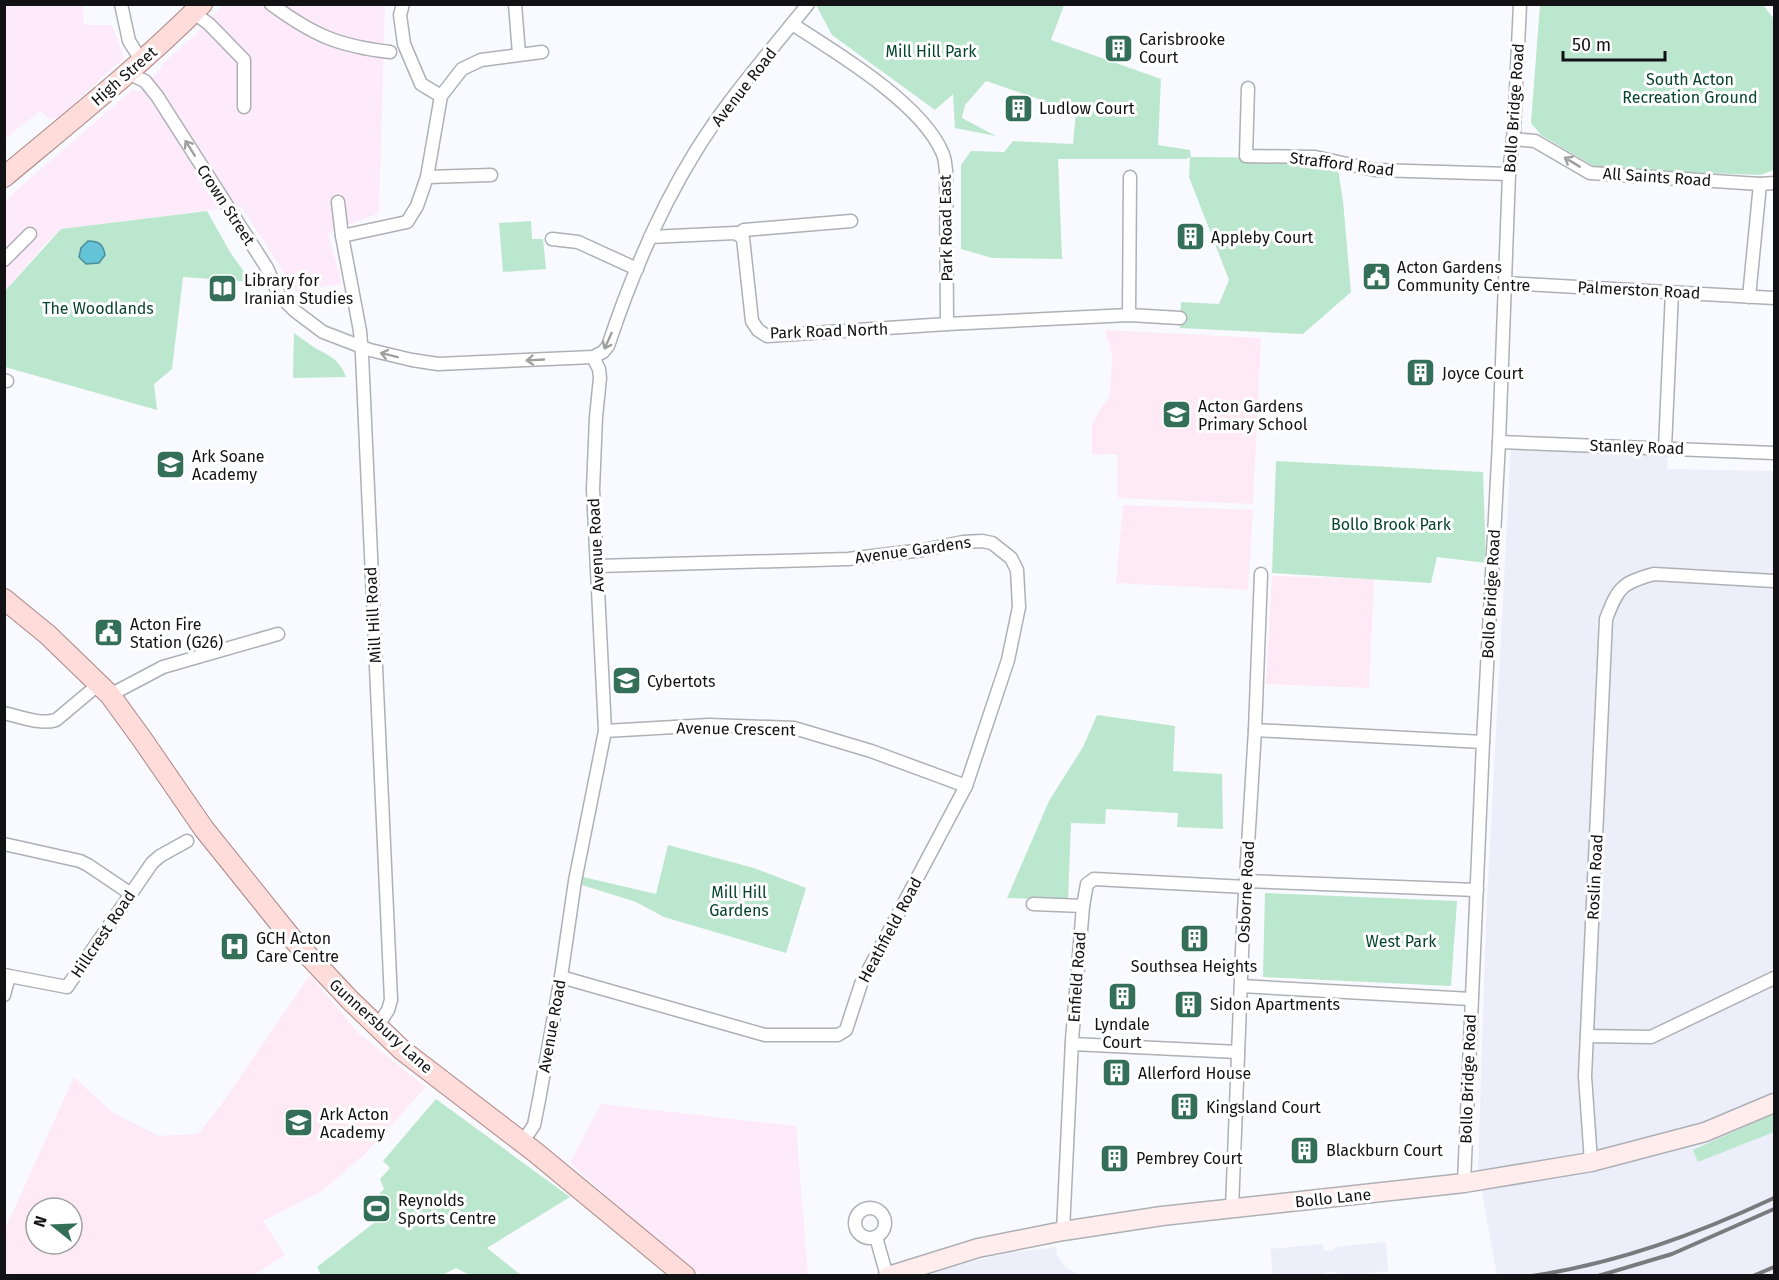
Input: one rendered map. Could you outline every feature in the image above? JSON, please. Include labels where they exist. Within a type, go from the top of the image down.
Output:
[{"type":"main road","name":"High Street","points":[[4,177],[80,116],[198,9]]},
{"type":"main road","name":"High Street","points":[[4,164],[43,144]]},
{"type":"main road","name":"Gunnersbury Lane","points":[[4,599],[48,635],[104,689],[142,739],[204,829],[258,898],[318,968],[377,1027],[410,1056],[685,1275]]},
{"type":"street","points":[[120,4],[129,41],[136,52]]},
{"type":"street","points":[[271,4],[293,21],[326,38],[355,48],[390,52]]},
{"type":"street","points":[[403,4],[400,15],[404,44],[421,84],[441,96]]},
{"type":"street","points":[[515,4],[519,54]]},
{"type":"street","name":"Avenue Road","points":[[522,1143],[534,1125],[561,977],[575,881],[605,731],[593,489],[599,369],[593,357],[603,352],[608,346],[650,237],[694,153],[808,4]]},
{"type":"street","name":"Bollo Bridge Road","points":[[1464,1183],[1499,441],[1509,174],[1520,4]]},
{"type":"street","points":[[198,9],[209,24],[244,60],[244,107]]},
{"type":"street","name":"Park Road East","points":[[792,24],[834,50],[905,104],[928,129],[943,153],[946,170],[947,324]]},
{"type":"street","points":[[342,236],[407,222],[417,206],[427,177],[441,96],[462,69],[481,60],[542,52]]},
{"type":"street","name":"Crown Street","points":[[127,73],[145,81],[157,96],[267,268],[279,295],[286,304],[323,332],[361,346],[412,360],[438,364],[593,357]]},
{"type":"street","name":"Strafford Road","points":[[1248,88],[1246,156],[1315,157],[1375,170],[1509,174]]},
{"type":"street","name":"All Saints Road","points":[[1513,139],[1535,141],[1590,173],[1774,183]]},
{"type":"street","points":[[427,177],[491,175]]},
{"type":"street","points":[[1129,315],[1130,177]]},
{"type":"street","points":[[1749,297],[1760,184]]},
{"type":"street","name":"Mill Hill Road","points":[[338,202],[361,346],[391,1000],[388,1010],[377,1027]]},
{"type":"street","points":[[650,237],[738,234],[744,230],[851,221]]},
{"type":"street","points":[[4,260],[30,234]]},
{"type":"street","name":"Park Road North","points":[[738,234],[743,238],[745,250],[752,321],[758,330],[767,336],[1129,315],[1180,318]]},
{"type":"street","points":[[552,239],[578,242],[637,269]]},
{"type":"street","name":"Palmerston Road","points":[[1504,283],[1774,297]]},
{"type":"street","points":[[1665,448],[1672,292]]},
{"type":"street","name":"Stanley Road","points":[[1499,441],[1774,453]]},
{"type":"street","name":"Avenue Gardens","points":[[598,566],[848,559],[923,550],[963,542],[992,543],[1011,558],[1017,570],[1019,607],[1008,660],[975,762]]},
{"type":"street","name":"Osborne Road","points":[[1232,1209],[1241,986],[1240,913],[1246,884],[1261,574]]},
{"type":"street","name":"Roslin Road","points":[[1591,1162],[1585,1077],[1606,619],[1616,594],[1636,579],[1654,574],[1774,581]]},
{"type":"street","points":[[4,713],[48,723],[104,689],[163,667],[278,634]]},
{"type":"street","name":"Avenue Crescent","points":[[605,731],[709,725],[794,728],[871,751],[966,786]]},
{"type":"street","points":[[1255,730],[1483,742]]},
{"type":"street","name":"Heathfield Road","points":[[561,977],[765,1035],[838,1035],[846,1030],[861,984],[966,786],[975,762]]},
{"type":"street","name":"Hillcrest Road","points":[[7,976],[67,987],[152,863],[187,841]]},
{"type":"street","points":[[4,844],[80,861],[131,894]]},
{"type":"street","name":"Enfield Road","points":[[1063,1231],[1072,1044],[1083,906],[1088,884],[1094,879],[1246,884]]},
{"type":"street","points":[[1246,884],[1477,890]]},
{"type":"street","points":[[1033,904],[1083,906]]},
{"type":"street","points":[[4,995],[7,976]]},
{"type":"street","points":[[1587,1036],[1652,1037],[1774,978]]},
{"type":"street","points":[[1241,986],[1471,999]]},
{"type":"street","points":[[1072,1044],[1238,1052]]},
{"type":"street","name":"Bollo Lane","points":[[887,1275],[978,1248],[1063,1231],[1162,1216],[1464,1183],[1591,1162],[1706,1132],[1774,1103]]},
{"type":"street","points":[[876,1237],[887,1275]]},
{"type":"shaded area","points":[[5,4],[83,5],[84,25],[112,25],[124,58],[59,117],[51,120],[40,111],[5,139]]},
{"type":"shaded area","points":[[223,5],[385,5],[379,213],[328,233],[342,284],[296,291],[241,206],[61,229],[45,244],[5,291],[5,199],[8,200],[132,90],[138,92],[161,69],[162,64],[194,36]]},
{"type":"shaded area","name":"Acton Gardens Primary School","points":[[1105,330],[1261,338],[1253,504],[1118,498],[1117,454],[1092,455],[1092,424],[1110,397],[1112,355]]},
{"type":"shaded area","points":[[1511,447],[1668,454],[1667,469],[1774,471],[1774,1275],[1497,1276],[1478,1169],[1486,922]]},
{"type":"shaded area","points":[[1123,505],[1253,510],[1248,590],[1116,583]]},
{"type":"shaded area","points":[[1272,576],[1374,579],[1369,688],[1266,684]]},
{"type":"shaded area","name":"Ark Acton Academy","points":[[310,975],[359,1034],[426,1087],[366,1153],[322,1191],[263,1221],[285,1255],[254,1275],[5,1275],[5,1229],[74,1077],[113,1113],[159,1136],[198,1134],[221,1105]]},
{"type":"shaded area","points":[[601,1104],[796,1126],[808,1275],[701,1275],[661,1246],[570,1163]]},
{"type":"shaded area","points":[[1386,1242],[1388,1271],[1345,1276],[1337,1275],[1336,1271],[1315,1275],[1273,1275],[1270,1249],[1323,1244],[1324,1251],[1334,1250],[1334,1247]]},
{"type":"shaded area","points":[[1056,1247],[1057,1255],[1066,1268],[1082,1275],[934,1276],[933,1271],[1008,1253]]},
{"type":"green space","name":"Mill Hill Park","points":[[816,5],[1064,5],[1051,40],[1161,79],[1158,145],[1190,150],[1191,157],[1314,158],[1337,163],[1343,201],[1351,292],[1303,334],[1180,328],[1181,302],[1219,304],[1229,280],[1189,177],[1190,157],[1186,159],[1058,159],[1062,259],[992,258],[961,249],[961,165],[971,151],[1004,152],[1013,141],[1073,144],[1076,112],[986,81],[965,105],[962,118],[996,136],[955,128],[953,94],[935,110],[832,35]]},
{"type":"green space","name":"South Acton Recreation Ground","points":[[1540,5],[1763,5],[1774,19],[1774,170],[1760,175],[1595,167],[1541,135],[1531,123]]},
{"type":"green space","name":"The Woodlands","points":[[207,211],[230,252],[251,282],[183,277],[172,369],[154,384],[157,410],[5,367],[5,291],[61,229]]},
{"type":"green space","points":[[531,221],[532,239],[543,239],[546,269],[503,272],[499,223]]},
{"type":"green space","points":[[294,333],[334,359],[341,366],[346,377],[293,378]]},
{"type":"green space","name":"Bollo Brook Park","points":[[1276,461],[1483,472],[1486,563],[1437,557],[1431,583],[1272,573]]},
{"type":"green space","points":[[1097,715],[1175,726],[1173,771],[1222,774],[1223,829],[1177,827],[1178,813],[1106,809],[1105,824],[1071,823],[1068,900],[1007,898],[1049,801],[1083,747]]},
{"type":"green space","name":"Mill Hill Gardens","points":[[668,845],[754,868],[806,888],[786,953],[664,917],[636,902],[582,885],[583,877],[656,894]]},
{"type":"green space","name":"West Park","points":[[1265,893],[1457,901],[1451,986],[1263,977]]},
{"type":"green space","points":[[436,1099],[570,1197],[487,1248],[521,1275],[470,1275],[456,1268],[442,1275],[321,1275],[317,1267],[383,1216],[374,1208],[379,1201],[375,1199],[384,1189],[380,1179],[390,1168],[383,1161]]},
{"type":"green space","points":[[1774,1114],[1774,1132],[1698,1162],[1693,1150]]},
{"type":"water","points":[[88,241],[98,243],[103,248],[105,255],[99,263],[86,264],[79,257],[81,248]]},
{"type":"railway","points":[[1532,1276],[1595,1263],[1656,1246],[1716,1224],[1774,1198]]},
{"type":"railway","points":[[1598,1276],[1672,1254],[1774,1209]]},
{"type":"railway","points":[[1753,1276],[1774,1267]]},
{"type":"place","name":"Carisbrooke Court","points":[[1118,48]]},
{"type":"place","name":"Ludlow Court","points":[[1018,108]]},
{"type":"place","name":"Appleby Court","points":[[1190,237]]},
{"type":"place","name":"Acton Gardens Community Centre","points":[[1376,276]]},
{"type":"place","name":"Library for Iranian Studies","points":[[223,289]]},
{"type":"place","name":"Joyce Court","points":[[1421,373]]},
{"type":"place","name":"Acton Gardens Primary School","points":[[1177,415]]},
{"type":"place","name":"Ark Soane Academy","points":[[171,465]]},
{"type":"place","name":"Acton Fire Station (G26)","points":[[109,633]]},
{"type":"place","name":"Cybertots","points":[[626,681]]},
{"type":"place","name":"Southsea Heights","points":[[1194,938]]},
{"type":"place","name":"GCH Acton Care Centre","points":[[235,947]]},
{"type":"place","name":"Lyndale Court","points":[[1122,996]]},
{"type":"place","name":"Sidon Apartments","points":[[1189,1004]]},
{"type":"place","name":"Allerford House","points":[[1117,1073]]},
{"type":"place","name":"Kingsland Court","points":[[1185,1107]]},
{"type":"place","name":"Ark Acton Academy","points":[[299,1123]]},
{"type":"place","name":"Blackburn Court","points":[[1305,1150]]},
{"type":"place","name":"Pembrey Court","points":[[1115,1158]]},
{"type":"place","name":"Reynolds Sports Centre","points":[[377,1209]]}]
